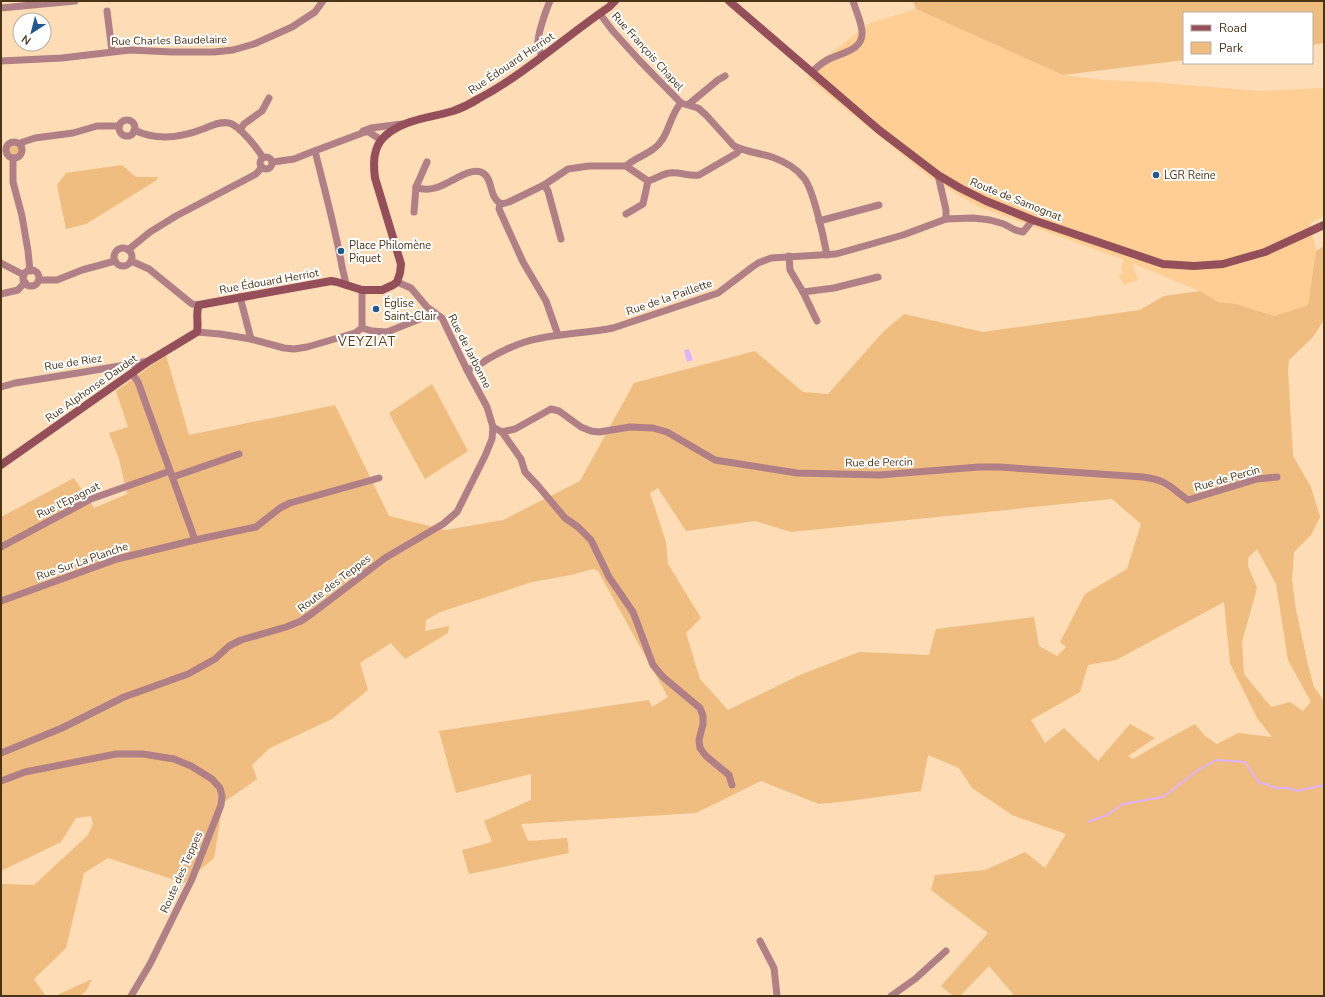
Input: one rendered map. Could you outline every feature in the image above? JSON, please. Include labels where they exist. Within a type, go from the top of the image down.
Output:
[{"type":"street","points":[[1,8],[75,1]]},
{"type":"street","name":"Rue Charles Baudelaire","points":[[1,61],[62,58],[130,50],[207,52],[233,50],[254,44],[292,28],[315,12],[324,1]]},
{"type":"street","points":[[542,56],[538,48],[538,42],[550,1]]},
{"type":"street","name":"Rue Édouard Herriot","points":[[381,140],[391,132],[406,124],[454,111],[494,90],[600,14],[615,1]]},
{"type":"street","name":"Route de Samognat","points":[[729,1],[890,139],[938,175],[986,202],[1033,220],[1163,264],[1194,266],[1223,264],[1265,252],[1324,225]]},
{"type":"street","points":[[812,72],[830,58],[855,48],[861,40],[862,28],[853,1]]},
{"type":"street","points":[[107,11],[112,52]]},
{"type":"street","name":"Rue François Chapel","points":[[600,14],[633,54],[681,103],[689,104],[702,111],[730,142],[740,149],[771,157],[782,162],[804,177],[810,188],[827,256]]},
{"type":"street","points":[[689,104],[725,76]]},
{"type":"street","points":[[240,130],[244,124],[262,111],[270,98]]},
{"type":"street","name":"Rue François Chapel","points":[[626,166],[633,160],[655,148],[662,141],[676,108],[681,103]]},
{"type":"street","points":[[127,120],[134,126],[134,130],[131,135],[124,136],[119,131],[119,126],[123,121],[127,120]]},
{"type":"street","points":[[134,130],[143,134],[170,138],[190,134],[217,123],[230,123],[240,130],[263,158]]},
{"type":"street","points":[[273,162],[294,159],[371,128],[406,124]]},
{"type":"street","points":[[20,144],[22,147],[21,155],[13,158],[7,154],[6,147],[11,142],[17,142],[20,144],[34,138],[73,133],[97,126],[119,126]]},
{"type":"street","points":[[356,135],[369,132],[381,140],[375,156],[374,170],[375,178],[401,264],[397,282]]},
{"type":"street","points":[[416,187],[424,190],[441,186],[474,171],[482,172],[487,177],[494,196],[502,204],[544,185],[568,169],[589,166],[626,166],[648,181],[669,173],[698,176],[737,153],[740,149]]},
{"type":"street","points":[[315,150],[338,244],[346,285]]},
{"type":"street","points":[[263,158],[267,157],[273,162]]},
{"type":"street","points":[[1,294],[18,290],[25,282],[27,273],[28,251],[22,216],[13,182],[13,158]]},
{"type":"street","points":[[262,168],[260,162],[263,158]]},
{"type":"street","points":[[262,168],[268,169],[271,167],[273,162]]},
{"type":"street","points":[[414,212],[416,187],[428,162]]},
{"type":"street","points":[[128,250],[150,232],[176,216],[256,174],[262,168]]},
{"type":"street","points":[[938,175],[946,210],[946,220]]},
{"type":"street","points":[[626,214],[643,204],[648,181]]},
{"type":"street","points":[[544,185],[548,191],[561,239]]},
{"type":"street","points":[[500,203],[498,209],[523,262],[546,301],[558,335]]},
{"type":"street","points":[[819,221],[880,205]]},
{"type":"street","name":"Rue de la Paillette","points":[[467,370],[477,367],[492,356],[518,344],[540,338],[613,328],[718,293],[758,263],[771,258],[790,256],[827,256],[903,236],[946,220],[974,218],[990,220],[1023,232],[1033,220]]},
{"type":"street","points":[[123,248],[128,250],[132,256],[132,261],[125,266],[119,265],[115,261],[115,255],[123,248]]},
{"type":"street","points":[[790,256],[790,270],[817,321]]},
{"type":"street","points":[[25,282],[29,286],[34,285],[39,280],[57,280],[82,270],[115,261]]},
{"type":"street","points":[[132,261],[149,269],[192,304],[199,305],[197,310],[199,324],[197,332],[252,339],[284,348],[294,349],[307,347],[355,333],[362,328]]},
{"type":"street","points":[[1,263],[27,273],[37,273],[39,280]]},
{"type":"street","points":[[803,292],[834,288],[878,277]]},
{"type":"street","name":"Rue Édouard Herriot","points":[[199,305],[330,281],[362,290],[382,290],[393,286],[397,282]]},
{"type":"street","name":"Rue de Jarbonne","points":[[397,282],[411,288],[427,307],[436,312],[442,318],[487,407],[493,427]]},
{"type":"street","points":[[362,290],[362,328]]},
{"type":"street","points":[[240,297],[252,339]]},
{"type":"street","points":[[362,328],[372,331],[387,332],[436,312]]},
{"type":"street","name":"Rue Alphonse Daudet","points":[[1,465],[132,373],[197,332]]},
{"type":"street","name":"Rue de Riez","points":[[1,387],[15,383],[78,374],[150,361]]},
{"type":"street","points":[[132,373],[138,382],[195,540]]},
{"type":"street","name":"Rue de Percin","points":[[502,432],[514,429],[551,409],[559,411],[581,427],[591,431],[599,432],[630,427],[653,428],[667,432],[715,460],[797,473],[879,475],[979,467],[1000,467],[1156,479],[1165,482],[1188,500],[1257,479],[1278,477]]},
{"type":"street","points":[[493,427],[502,432],[521,459],[525,472],[565,518],[578,527],[591,540],[609,577],[633,612],[653,665],[663,677],[700,708],[703,716],[703,724],[699,740],[700,748],[706,756],[730,775],[732,785]]},
{"type":"street","name":"Route des Teppes","points":[[1,753],[62,728],[124,697],[188,674],[215,658],[235,643],[301,621],[385,558],[443,524],[457,512],[486,456],[492,439],[493,427]]},
{"type":"street","name":"Rue l'Epagnat","points":[[1,547],[91,500],[239,454]]},
{"type":"street","name":"Rue Sur La Planche","points":[[1,601],[117,559],[256,527],[280,508],[290,503],[379,478]]},
{"type":"street","name":"Route des Teppes","points":[[1,781],[25,772],[116,754],[143,754],[180,761],[212,779],[220,788],[222,796],[221,805],[192,880],[150,964],[130,996]]},
{"type":"street","points":[[760,941],[774,968],[777,996]]},
{"type":"street","points":[[891,996],[915,979],[946,951]]},
{"type":"shaded area","points":[[916,9],[1063,75],[1103,80],[1151,82],[1259,91],[1324,88],[1324,216],[1310,223],[1316,251],[1308,305],[1274,316],[1236,304],[1218,302],[1200,291],[1132,263],[1138,280],[1124,285],[1119,275],[1123,273],[1121,269],[1124,260],[977,206],[931,178],[809,79],[811,69],[868,24]]},
{"type":"shaded area","points":[[689,349],[693,360],[687,362],[684,350]]},
{"type":"green space","points":[[913,1],[1324,1],[1324,43],[1313,45],[1313,12],[1183,12],[1183,60],[1063,75],[916,9]]},
{"type":"green space","points":[[14,144],[18,146],[20,150],[18,154],[14,156],[10,154],[8,150],[10,146]]},
{"type":"green space","points":[[122,165],[136,177],[158,177],[157,180],[86,224],[66,229],[57,185],[66,173]]},
{"type":"green space","points":[[1324,246],[1324,320],[1313,337],[1289,360],[1288,370],[1293,456],[1311,487],[1320,517],[1311,535],[1294,552],[1292,579],[1296,610],[1308,665],[1314,687],[1324,701],[1324,996],[1012,996],[1013,994],[989,966],[960,996],[950,993],[941,986],[988,933],[931,890],[935,875],[985,870],[1025,852],[1045,868],[1066,834],[1012,815],[972,788],[959,768],[928,755],[921,791],[819,804],[761,781],[696,813],[521,824],[528,841],[567,838],[569,853],[469,874],[462,850],[492,842],[484,821],[531,800],[531,774],[456,793],[439,731],[649,700],[652,707],[668,697],[598,571],[593,569],[571,575],[532,582],[440,612],[426,620],[425,631],[449,626],[448,633],[405,659],[391,643],[360,663],[368,690],[332,719],[270,748],[252,765],[257,779],[223,803],[214,858],[184,883],[108,858],[84,873],[66,948],[34,979],[46,996],[1,996],[1,884],[34,885],[88,835],[93,824],[91,816],[76,818],[61,842],[1,871],[1,517],[74,478],[94,508],[127,494],[119,459],[109,433],[128,427],[116,391],[166,355],[189,435],[335,405],[389,516],[446,530],[503,520],[580,481],[634,383],[755,351],[803,392],[828,394],[883,332],[904,314],[983,332],[1140,310],[1164,296],[1200,291],[1218,302],[1236,304],[1274,316],[1308,305],[1316,251]],"holes":[[[658,488],[686,531],[755,521],[791,532],[1112,499],[1141,524],[1127,569],[1085,594],[1060,642],[1066,647],[1057,656],[1039,646],[1034,617],[936,629],[929,655],[859,652],[800,675],[728,710],[700,679],[686,633],[701,618],[668,564],[666,542],[650,493]],[[1257,549],[1276,584],[1288,660],[1311,702],[1303,711],[1290,702],[1271,707],[1244,674],[1242,642],[1257,588],[1248,566],[1248,558]],[[1224,602],[1230,663],[1257,718],[1272,737],[1238,733],[1217,744],[1205,736],[1195,724],[1133,759],[1128,756],[1155,738],[1130,724],[1098,761],[1064,728],[1045,743],[1031,720],[1080,692],[1088,665],[1116,660]]]},
{"type":"green space","points":[[432,384],[468,451],[425,479],[389,413]]},
{"type":"green space","points":[[92,979],[86,991],[80,996],[55,996]]},
{"type":"waterway","points":[[1088,822],[1107,815],[1123,804],[1163,797],[1198,770],[1216,760],[1245,762],[1259,783],[1275,788],[1288,788],[1297,791],[1324,785]]},
{"type":"place","name":"LGR Reine","points":[[1156,175]]},
{"type":"place","name":"Place Philomène Piquet","points":[[341,251]]},
{"type":"place","name":"Église Saint-Clair","points":[[376,309]]},
{"type":"district","name":"VEYZIAT","points":[[367,341]]}]
